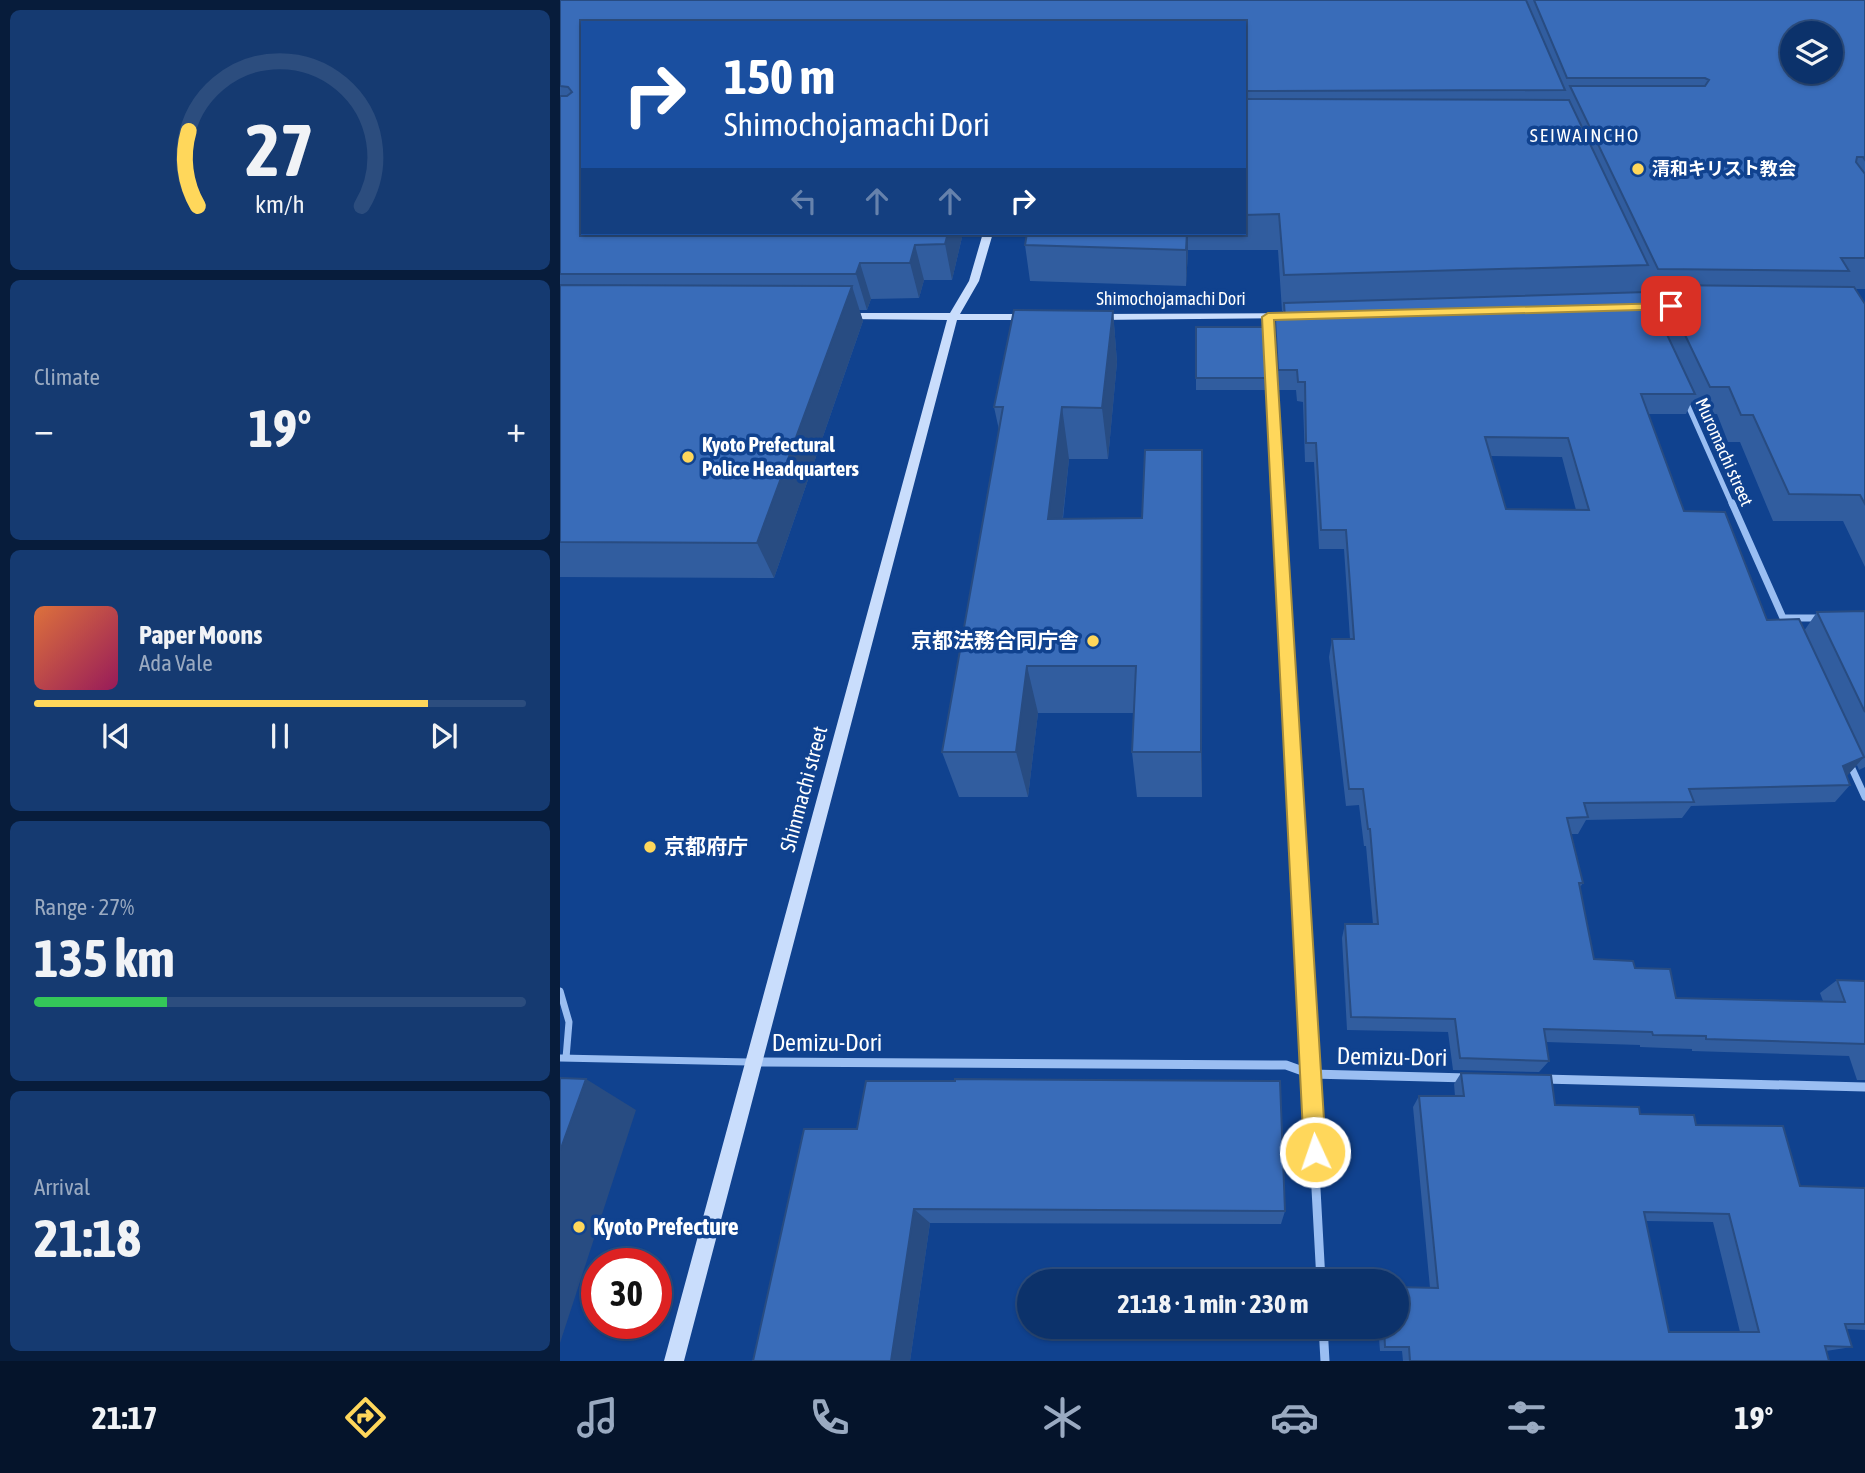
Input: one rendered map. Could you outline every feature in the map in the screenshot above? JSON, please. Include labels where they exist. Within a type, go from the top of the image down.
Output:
[{"type":"street","name":"Shinmachi street","points":[[674,1361],[953,317],[974,281],[987,235]]},
{"type":"street","points":[[838,316],[1044,317]]},
{"type":"street","name":"Shimochojamachi Dori","points":[[1086,317],[1310,316]]},
{"type":"street","points":[[1268,317],[1320,1269]]},
{"type":"street","name":"Muromachi street","points":[[1682,393],[1789,630]]},
{"type":"street","points":[[1783,618],[1838,618]]},
{"type":"street","points":[[1843,749],[1865,797]]},
{"type":"street","name":"Demizu-Dori","points":[[753,1062],[1286,1065],[1311,1074],[1477,1078]]},
{"type":"street","points":[[1533,1079],[1865,1087]]},
{"type":"street","points":[[1324,1339],[1325,1361]]},
{"type":"lane","points":[[560,990],[569,1022],[563,1058],[753,1062]]},
{"type":"building","points":[[560,0],[1526,0],[1565,90],[1246,91],[1246,21],[581,21],[581,235],[947,235],[945,244],[915,245],[910,263],[860,263],[856,274],[560,274],[560,96],[567,96],[572,92],[568,87],[560,86]]},
{"type":"building","points":[[1534,0],[1865,0],[1865,160],[1863,157],[1857,157],[1856,162],[1865,174],[1865,258],[1841,258],[1849,271],[1658,269],[1570,86],[1705,86],[1709,80],[1567,78]]},
{"type":"building","points":[[1246,99],[1569,100],[1648,265],[1284,275],[1279,214],[1246,215]]},
{"type":"building","points":[[1027,235],[1187,235],[1186,250],[1025,245]]},
{"type":"building","name":"Kyoto Prefectural Police Headquarters","points":[[560,285],[852,286],[757,543],[560,542]]},
{"type":"building","points":[[1661,285],[1854,287],[1865,304],[1865,504],[1860,495],[1789,494],[1753,415],[1741,415],[1729,387],[1710,387]]},
{"type":"building","points":[[1647,292],[1695,394],[1641,394],[1684,511],[1725,512],[1767,620],[1799,619],[1864,757],[1843,766],[1850,785],[1689,789],[1694,802],[1584,803],[1588,817],[1567,818],[1583,883],[1579,883],[1594,959],[1633,961],[1635,968],[1670,969],[1676,998],[1845,1002],[1837,980],[1865,981],[1865,1044],[1706,1039],[1706,1036],[1653,1035],[1652,1032],[1544,1029],[1549,1061],[1460,1058],[1455,1019],[1351,1017],[1345,924],[1378,924],[1370,829],[1363,789],[1349,789],[1332,639],[1354,639],[1346,530],[1321,530],[1316,443],[1306,443],[1305,382],[1298,382],[1297,370],[1278,370],[1275,319],[1285,319],[1284,303]],"holes":[[[1485,437],[1568,438],[1589,510],[1506,509]]]},
{"type":"building","points":[[1014,310],[1113,311],[1102,408],[1062,407],[1048,519],[1142,518],[1145,450],[1202,450],[1201,752],[1132,752],[1136,666],[1027,666],[1016,752],[942,752],[1003,407],[994,407]]},
{"type":"building","points":[[1196,327],[1264,327],[1267,378],[1196,378]]},
{"type":"building","points":[[1865,611],[1865,712],[1817,612]]},
{"type":"building","points":[[1461,1073],[1551,1075],[1555,1105],[1639,1107],[1640,1114],[1694,1115],[1696,1125],[1783,1126],[1800,1186],[1865,1188],[1865,1324],[1845,1324],[1852,1347],[1825,1346],[1829,1361],[1410,1361],[1409,1347],[1385,1347],[1385,1339],[1409,1339],[1409,1287],[1438,1288],[1419,1096],[1464,1096]],"holes":[[[1644,1212],[1729,1214],[1759,1332],[1669,1332]]]},
{"type":"building","points":[[560,1078],[586,1079],[560,1151]]},
{"type":"building","points":[[866,1081],[1280,1081],[1285,1211],[914,1209],[891,1361],[753,1361],[804,1129],[857,1129]]},
{"type":"place","name":"清和キリスト教会","points":[[1638,169]]},
{"type":"place","name":"Kyoto Prefectural Police Headquarters","points":[[688,457]]},
{"type":"place","name":"京都法務合同庁舎","points":[[1093,641]]},
{"type":"place","name":"京都府庁","points":[[650,847]]},
{"type":"place","name":"Kyoto Prefecture","points":[[579,1227]]},
{"type":"district","name":"SEIWAINCHO","points":[[1585,135]]},
{"type":"route","points":[[1315,1152],[1268,317],[1671,306]]}]
